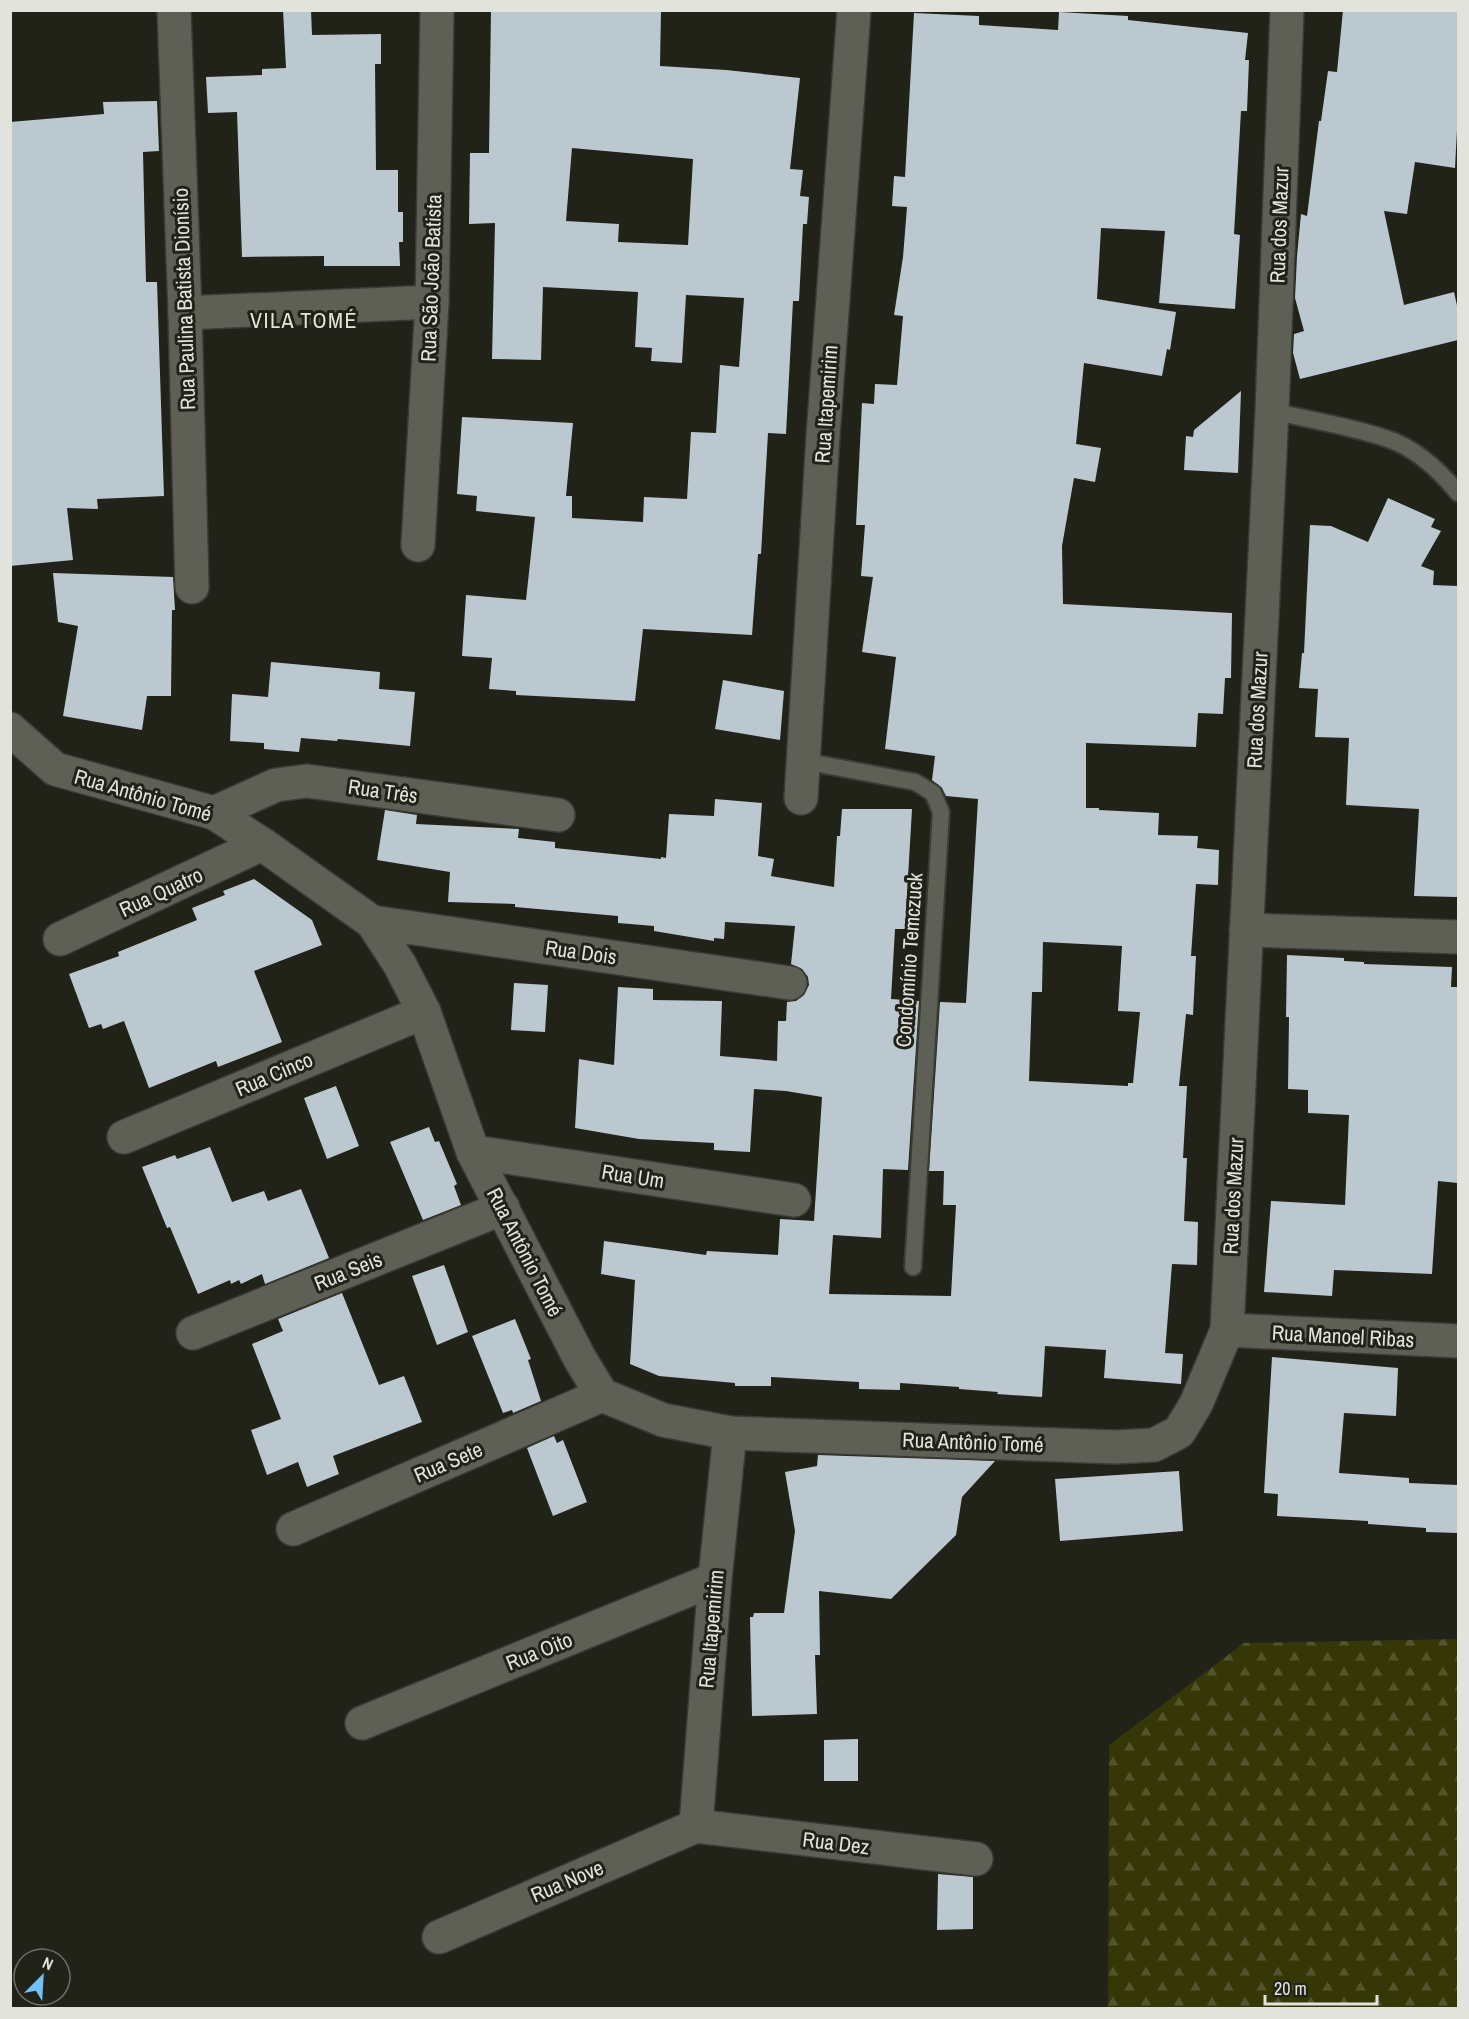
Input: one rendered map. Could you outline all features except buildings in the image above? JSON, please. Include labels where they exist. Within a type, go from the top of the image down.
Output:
[{"type":"street","name":"Rua Paulina Batista Dionísio","points":[[174,10],[192,587]]},
{"type":"street","name":"Rua São João Batista","points":[[418,545],[432,303],[437,10]]},
{"type":"street","name":"Rua Itapemirim","points":[[801,798],[823,436],[854,10]]},
{"type":"street","name":"Rua dos Mazur","points":[[1196,1404],[1227,1330],[1272,411],[1287,10]]},
{"type":"street","points":[[185,313],[432,303]]},
{"type":"street","name":"Rua Antônio Tomé","points":[[10,729],[55,769],[214,813],[372,922],[400,965],[424,1012],[473,1152],[580,1359],[602,1395],[663,1420],[730,1433],[1115,1447],[1154,1445],[1179,1432],[1196,1404]]},
{"type":"street","name":"Rua Três","points":[[214,813],[276,785],[307,781],[558,815]]},
{"type":"street","name":"Rua Quatro","points":[[60,939],[262,844]]},
{"type":"street","name":"Rua Dois","points":[[372,922],[790,982]]},
{"type":"street","points":[[1246,930],[1458,937]]},
{"type":"street","name":"Rua Cinco","points":[[124,1137],[424,1012]]},
{"type":"street","name":"Rua Um","points":[[473,1152],[794,1200]]},
{"type":"street","name":"Rua Seis","points":[[193,1333],[503,1208]]},
{"type":"street","name":"Rua Manoel Ribas","points":[[1227,1330],[1458,1341]]},
{"type":"street","name":"Rua Sete","points":[[293,1529],[602,1395]]},
{"type":"street","name":"Rua Itapemirim","points":[[696,1826],[715,1579],[730,1433]]},
{"type":"street","name":"Rua Oito","points":[[362,1723],[715,1579]]},
{"type":"street","name":"Rua Dez","points":[[696,1826],[976,1859]]},
{"type":"street","name":"Rua Nove","points":[[439,1937],[696,1826]]},
{"type":"lane","points":[[1272,411],[1387,439],[1420,456],[1450,483],[1458,494]]},
{"type":"lane","name":"Condomínio Temczuck","points":[[803,761],[915,783],[933,792],[941,812],[913,1267]]},
{"type":"green space","points":[[1458,1639],[1458,2008],[1108,2008],[1109,1745],[1244,1643]]},
{"type":"district","name":"VILA TOMÉ","points":[[304,320]]}]
